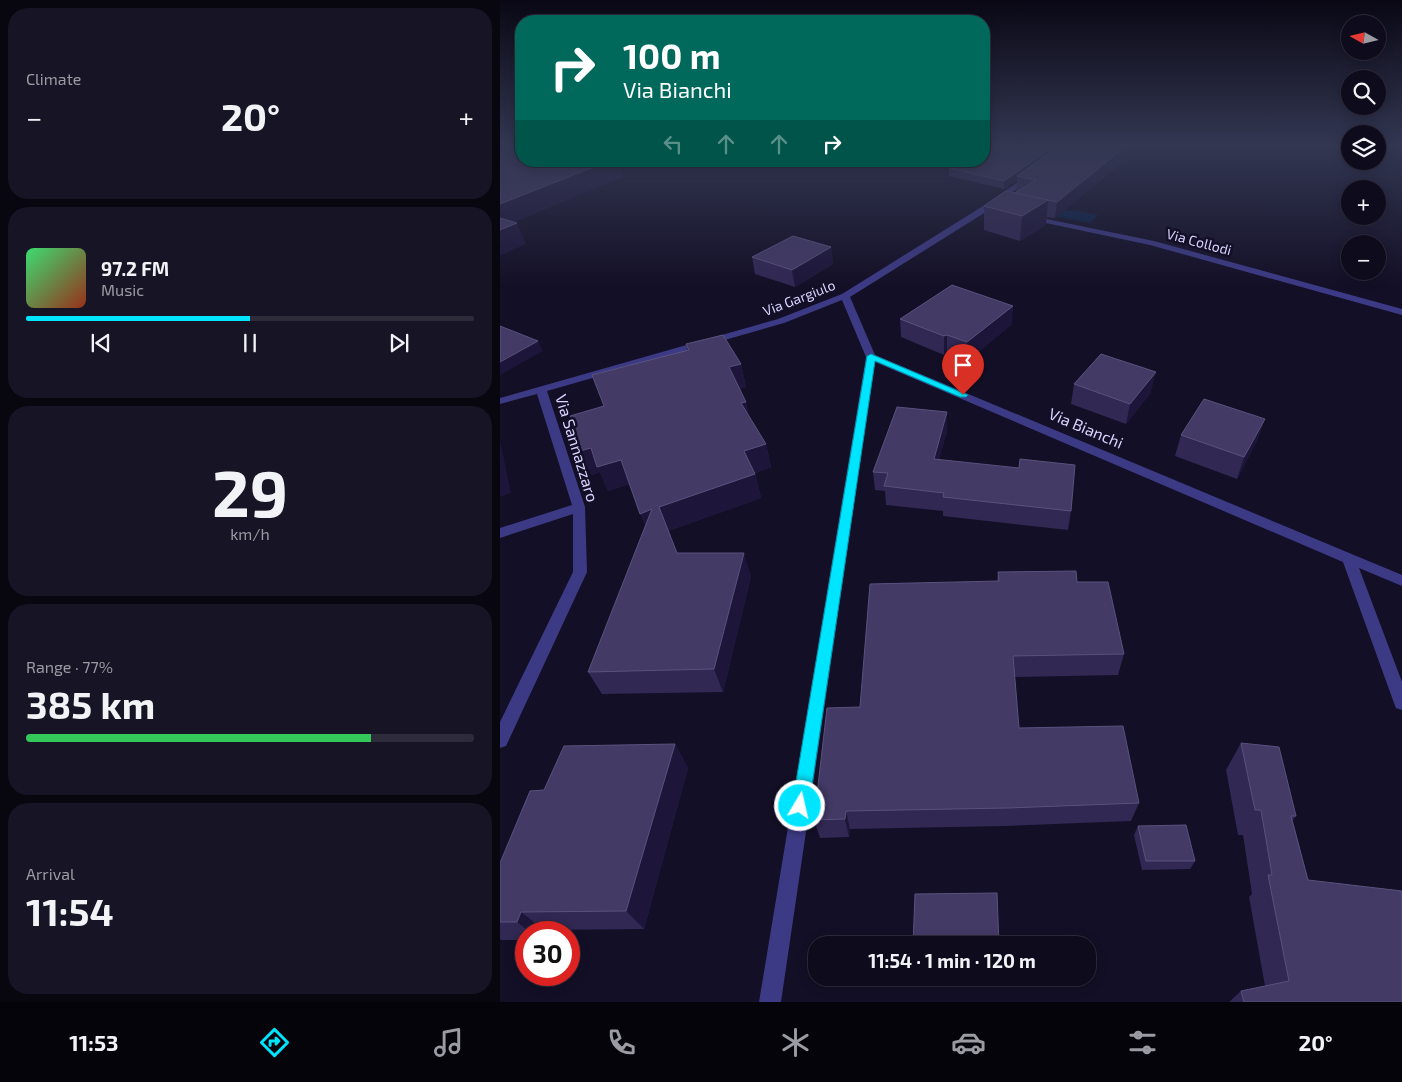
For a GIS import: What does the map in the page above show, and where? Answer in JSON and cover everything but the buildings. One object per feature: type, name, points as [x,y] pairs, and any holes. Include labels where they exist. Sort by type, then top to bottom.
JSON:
[{"type":"street","name":"Via Gargiulo","points":[[500,401],[781,321],[845,296],[1009,192]]},
{"type":"street","points":[[986,208],[996,210]]},
{"type":"street","name":"Via Collodi","points":[[1025,216],[1152,243],[1402,312]]},
{"type":"street","points":[[770,1002],[871,356],[845,296]]},
{"type":"street","name":"Via Bianchi","points":[[871,356],[1402,581]]},
{"type":"street","name":"Via Sannazzaro","points":[[500,740],[580,572],[579,506],[541,390]]},
{"type":"street","points":[[500,533],[579,506]]},
{"type":"street","points":[[1348,558],[1402,703]]},
{"type":"water","points":[[1074,210],[1098,215],[1090,223],[1037,213]]},
{"type":"route","points":[[800,806],[871,356],[963,395]]}]
